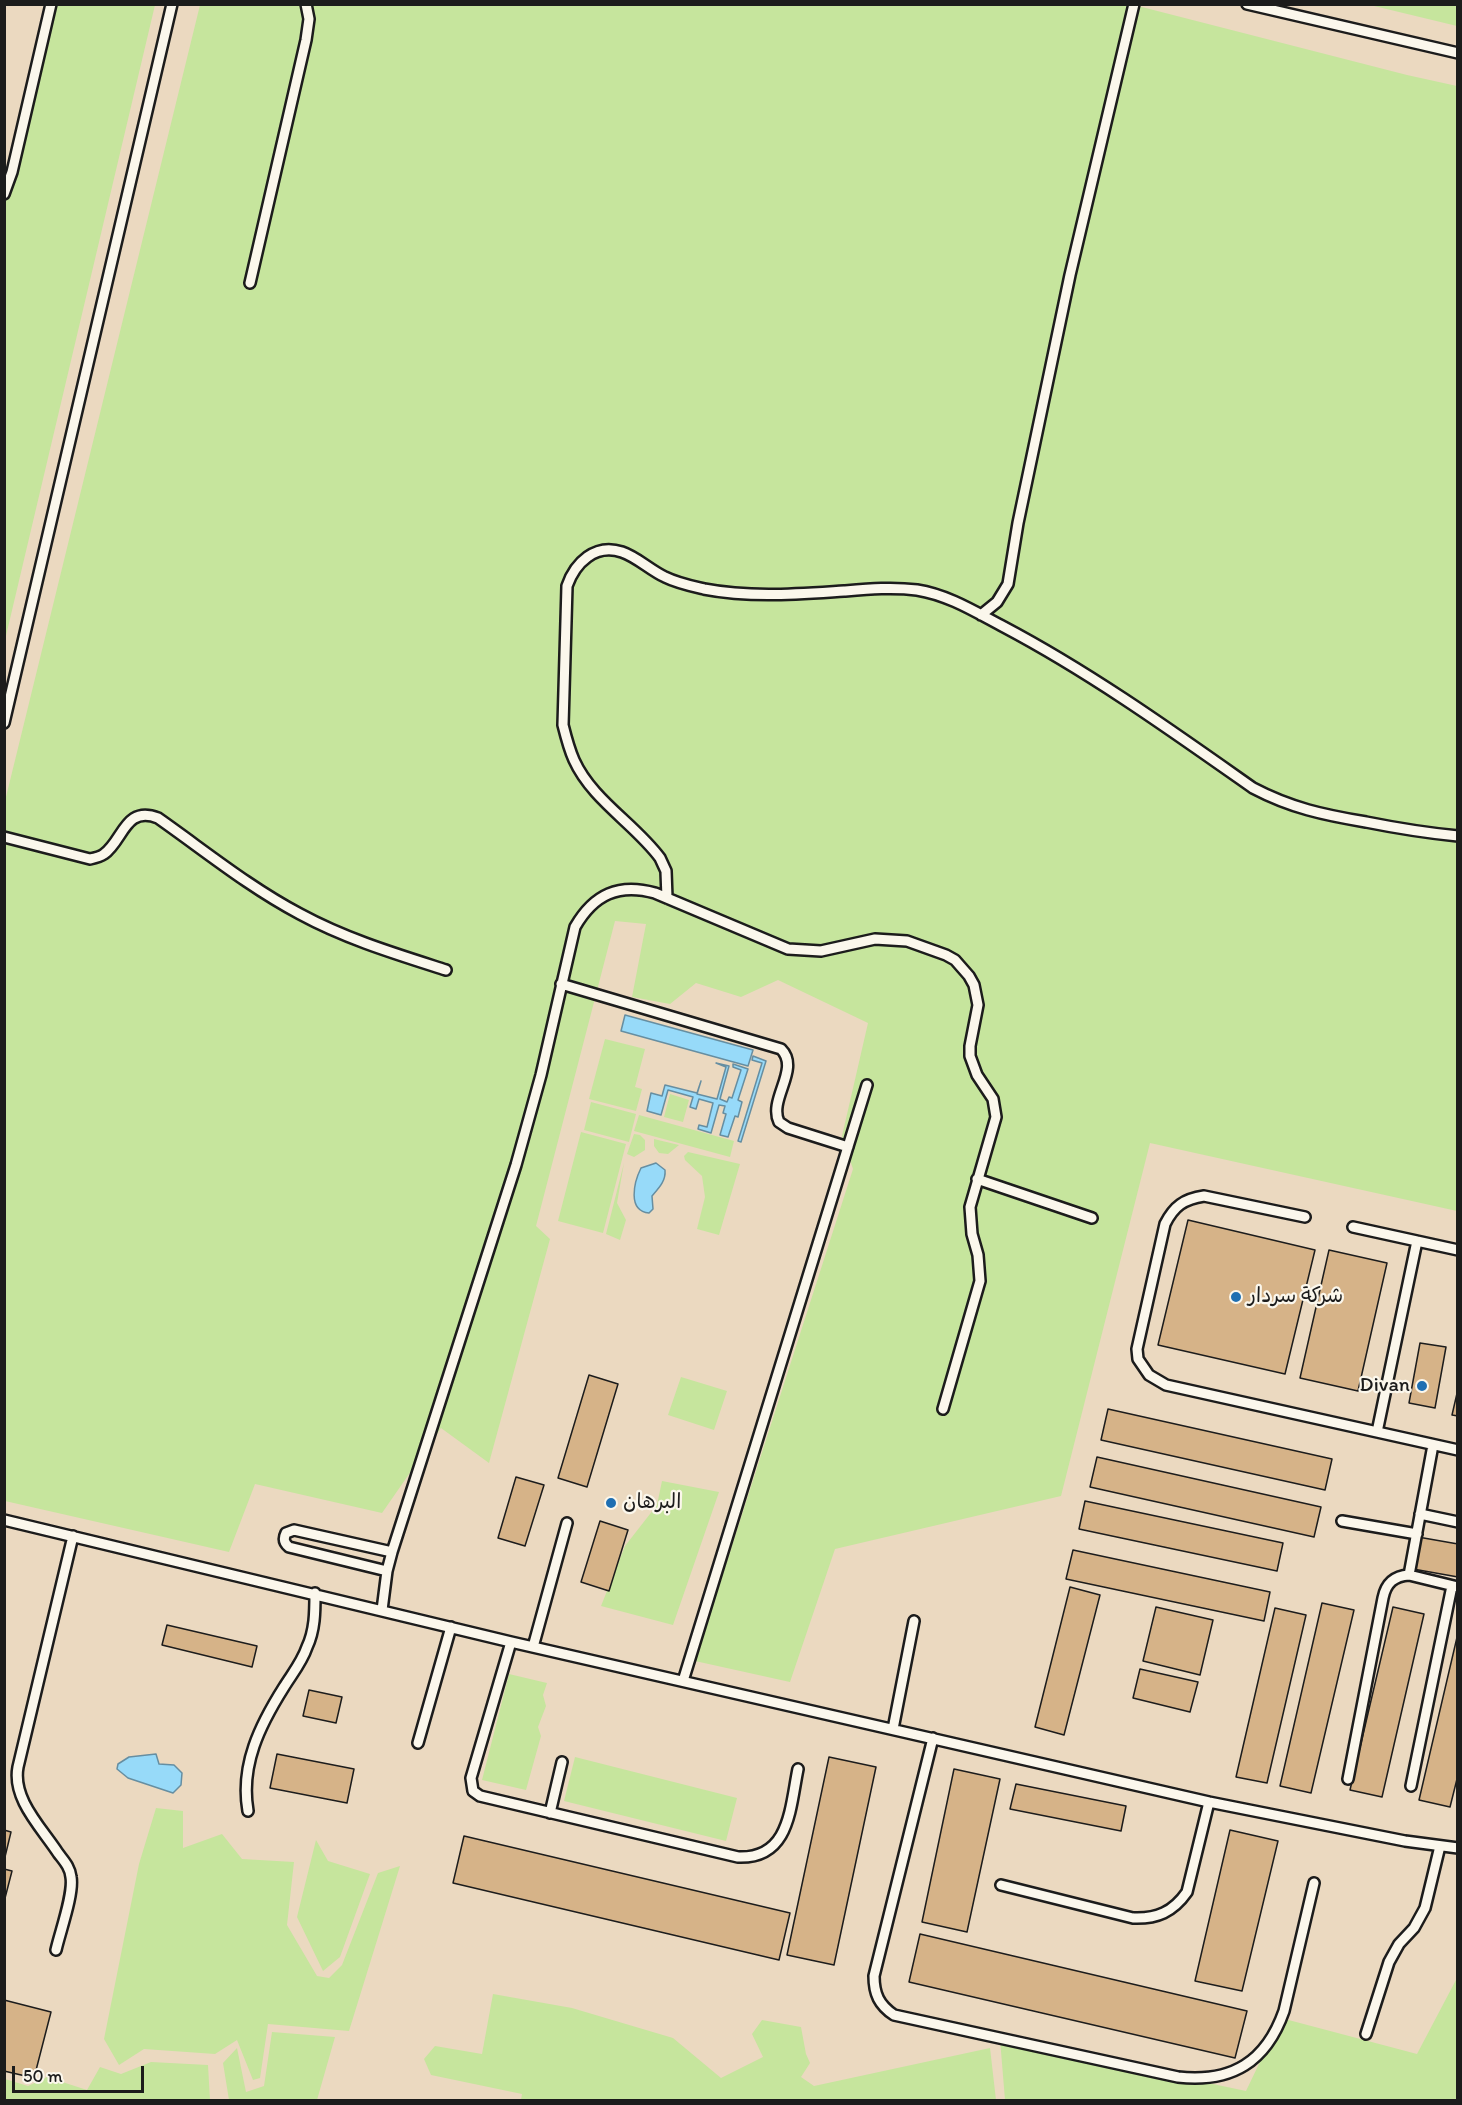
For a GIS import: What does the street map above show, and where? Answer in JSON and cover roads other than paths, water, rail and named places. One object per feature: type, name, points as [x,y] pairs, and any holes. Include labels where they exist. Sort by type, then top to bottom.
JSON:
[{"type":"lane","points":[[4,194],[12,172],[51,4]]},
{"type":"lane","points":[[4,723],[172,4]]},
{"type":"lane","points":[[250,283],[306,40],[309,19],[306,4]]},
{"type":"lane","points":[[981,615],[997,602],[1008,584],[1018,523],[1070,275],[1134,4]]},
{"type":"lane","points":[[1247,4],[1458,53]]},
{"type":"lane","points":[[667,898],[666,871],[660,858],[585,778],[574,762],[563,724],[567,586],[572,572],[580,561],[592,553],[606,550],[620,551],[667,578],[692,586],[744,595],[770,596],[891,588],[921,591],[950,599],[1082,671],[1252,788],[1272,798],[1312,812],[1391,827],[1458,836]]},
{"type":"lane","points":[[4,837],[90,859],[104,854],[118,835],[138,816],[152,816],[268,896],[300,914],[368,944],[446,970]]},
{"type":"lane","points":[[382,1610],[392,1552],[516,1165],[541,1075],[575,927],[591,905],[602,897],[628,889],[642,889],[788,949],[821,951],[858,941],[891,939],[922,946],[956,960],[969,976],[977,995],[977,1015],[970,1056],[977,1075],[993,1099],[994,1125],[970,1207],[980,1281],[943,1409]]},
{"type":"lane","points":[[561,984],[777,1046],[785,1053],[788,1062],[776,1111],[779,1122],[788,1128],[848,1147]]},
{"type":"lane","points":[[683,1681],[867,1085]]},
{"type":"lane","points":[[977,1179],[1092,1218]]},
{"type":"lane","points":[[1305,1217],[1204,1196],[1180,1203],[1171,1212],[1165,1224],[1138,1339],[1138,1359],[1149,1376],[1166,1385],[1458,1450]]},
{"type":"lane","points":[[1353,1227],[1458,1250]]},
{"type":"lane","points":[[1377,1432],[1417,1241]]},
{"type":"lane","points":[[1409,1575],[1433,1444]]},
{"type":"lane","points":[[1420,1514],[1458,1522]]},
{"type":"lane","points":[[4,1520],[511,1642],[1209,1802],[1405,1841],[1458,1848]]},
{"type":"lane","points":[[1342,1521],[1417,1534]]},
{"type":"lane","points":[[533,1647],[567,1523]]},
{"type":"lane","points":[[387,1571],[289,1547],[286,1544],[286,1533],[294,1530],[392,1552]]},
{"type":"lane","points":[[56,1950],[70,1893],[71,1877],[66,1862],[20,1796],[16,1774],[73,1536]]},
{"type":"lane","points":[[1348,1779],[1384,1590],[1394,1579],[1409,1575],[1455,1587],[1411,1786]]},
{"type":"lane","points":[[248,1811],[245,1783],[250,1756],[273,1704],[302,1660],[308,1646],[315,1615],[315,1593]]},
{"type":"lane","points":[[893,1729],[914,1621]]},
{"type":"lane","points":[[418,1743],[451,1627]]},
{"type":"lane","points":[[511,1642],[471,1778],[471,1787],[480,1796],[738,1857],[750,1857],[762,1854],[780,1839],[785,1828],[798,1769]]},
{"type":"lane","points":[[933,1738],[874,1976],[877,1999],[894,2015],[1178,2077],[1198,2079],[1217,2077],[1236,2071],[1253,2060],[1278,2030],[1314,1883]]},
{"type":"lane","points":[[550,1813],[562,1762]]},
{"type":"lane","points":[[1001,1885],[1133,1918],[1158,1916],[1170,1911],[1187,1892],[1209,1802]]},
{"type":"lane","points":[[1366,2034],[1389,1962],[1399,1944],[1414,1928],[1425,1908],[1440,1846]]},
{"type":"water","points":[[625,1015],[753,1050],[748,1066],[621,1031]]},
{"type":"water","points":[[753,1056],[766,1061],[741,1142],[738,1141],[762,1063],[752,1060]]},
{"type":"water","points":[[716,1063],[729,1066],[720,1099],[727,1102],[729,1097],[732,1098],[741,1070],[733,1067],[733,1064],[748,1069],[738,1100],[742,1102],[738,1117],[735,1116],[728,1137],[720,1135],[726,1114],[723,1113],[725,1106],[719,1105],[711,1133],[698,1129],[699,1125],[707,1127],[713,1103],[699,1099],[696,1109],[690,1107],[693,1097],[668,1090],[661,1115],[647,1111],[651,1093],[662,1096],[665,1085],[697,1093],[701,1081],[697,1094],[717,1099],[726,1067]]},
{"type":"water","points":[[656,1163],[665,1170],[665,1174],[652,1196],[653,1209],[649,1213],[637,1207],[634,1195],[641,1168]]},
{"type":"water","points":[[156,1754],[159,1764],[174,1765],[182,1773],[181,1785],[173,1793],[128,1778],[117,1769],[118,1764],[129,1757]]},
{"type":"place","name":"شركة سردار","points":[[1236,1297]]},
{"type":"place","name":"Divan","points":[[1422,1386]]},
{"type":"place","name":"البرهان","points":[[611,1503]]}]
